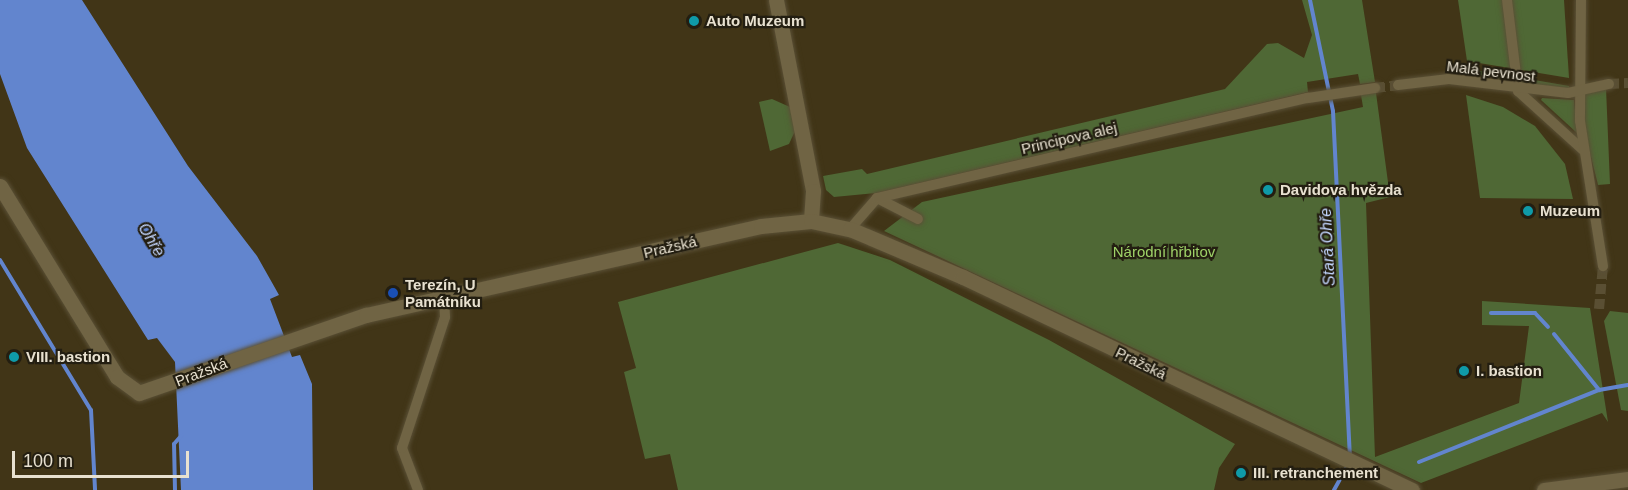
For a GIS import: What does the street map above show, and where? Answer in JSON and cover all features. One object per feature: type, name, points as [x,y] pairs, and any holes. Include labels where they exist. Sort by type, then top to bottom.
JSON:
[{"type":"main road","points":[[776,0],[813,191],[811,221]]},
{"type":"main road","name":"Pražská","points":[[0,186],[117,377],[130,390],[154,390],[299,335],[444,297],[761,226],[811,221],[850,229],[963,277],[1367,471],[1412,490]]},
{"type":"main road","points":[[1544,490],[1628,479]]},
{"type":"street","points":[[1508,0],[1518,91],[1583,150]]},
{"type":"street","points":[[1581,0],[1580,93],[1583,150],[1603,266]]},
{"type":"street","name":"Malá pevnost","points":[[1398,85],[1449,79],[1518,91],[1580,93],[1609,84]]},
{"type":"street","name":"Principova alej","points":[[877,198],[1308,98],[1375,88]]},
{"type":"street","points":[[850,229],[877,198],[918,219]]},
{"type":"street","points":[[418,490],[402,448],[445,317],[444,297]]},
{"type":"green space","points":[[1302,0],[1362,0],[1375,82],[1360,84],[1358,74],[1307,82],[1308,92],[876,193],[834,197],[826,190],[823,176],[862,169],[867,174],[1225,89],[1267,44],[1278,43],[1304,58],[1312,35]]},
{"type":"green space","points":[[1458,0],[1564,0],[1569,78],[1467,61]]},
{"type":"green space","points":[[1457,67],[1569,86],[1569,90],[1455,71]]},
{"type":"green space","points":[[1606,88],[1610,184],[1598,185],[1584,129],[1585,94]]},
{"type":"green space","name":"Národní hřbitov","points":[[1376,93],[1390,197],[1366,203],[1375,457],[1519,403],[1529,326],[1482,325],[1482,301],[1590,308],[1608,422],[1602,413],[1421,483],[884,231],[922,202],[1363,107],[1361,95]]},
{"type":"green space","points":[[1466,95],[1503,107],[1535,126],[1565,164],[1573,199],[1480,198]]},
{"type":"green space","points":[[1542,98],[1574,100],[1577,133],[1541,100]]},
{"type":"green space","points":[[772,99],[790,107],[795,131],[789,144],[770,151],[759,102]]},
{"type":"green space","points":[[838,243],[890,260],[1049,340],[1235,444],[1219,468],[1214,490],[678,490],[670,454],[645,459],[624,372],[636,368],[618,302]]},
{"type":"green space","points":[[1610,311],[1628,313],[1628,411],[1621,410],[1604,321]]},
{"type":"water","name":"Ohře","points":[[0,0],[82,0],[188,166],[257,256],[279,295],[270,299],[292,357],[300,355],[312,384],[313,490],[181,490],[175,362],[157,338],[148,340],[27,148],[0,74]]},
{"type":"waterway","name":"Stará Ohře","points":[[1310,0],[1333,111],[1350,456]]},
{"type":"waterway","points":[[0,260],[91,410],[95,490]]},
{"type":"waterway","points":[[1491,313],[1535,313],[1548,327]]},
{"type":"waterway","points":[[1554,334],[1599,390]]},
{"type":"waterway","points":[[1419,462],[1599,390],[1628,385]]},
{"type":"waterway","points":[[175,490],[174,444],[181,436]]},
{"type":"waterway","name":"Stará Ohře","points":[[1334,490],[1349,463]]},
{"type":"tunnel","points":[[1609,84],[1628,83]]},
{"type":"tunnel","points":[[1375,88],[1398,85]]},
{"type":"tunnel","points":[[1599,309],[1603,266]]},
{"type":"place","name":"Auto Muzeum","points":[[694,21]]},
{"type":"place","name":"Davidova hvězda","points":[[1268,190]]},
{"type":"place","name":"Muzeum","points":[[1528,211]]},
{"type":"place","name":"Terezín, U Památníku","points":[[393,293]]},
{"type":"place","name":"VIII. bastion","points":[[14,357]]},
{"type":"place","name":"I. bastion","points":[[1464,371]]},
{"type":"place","name":"III. retranchement","points":[[1241,473]]}]
